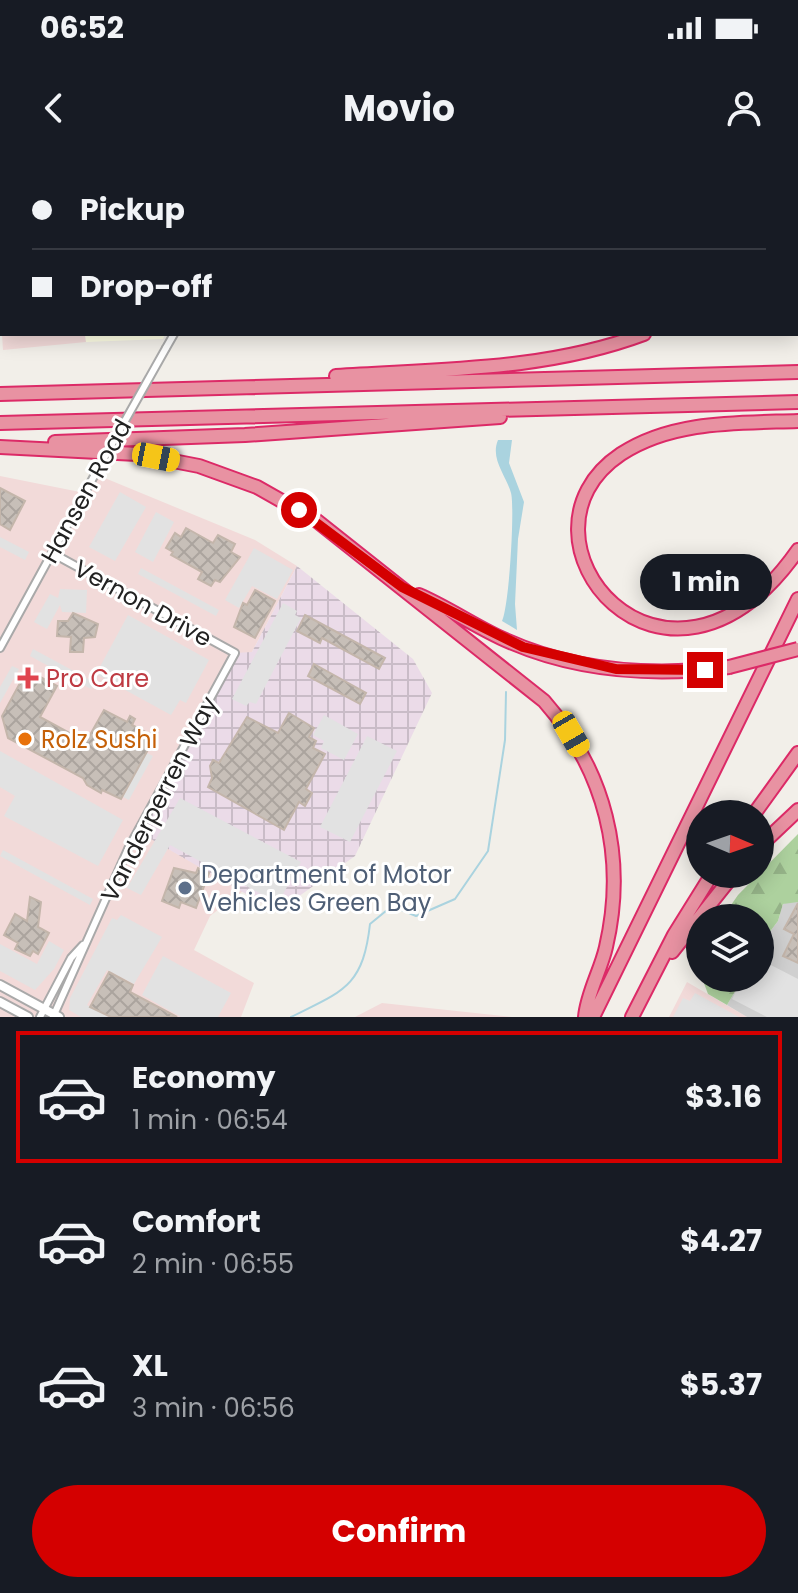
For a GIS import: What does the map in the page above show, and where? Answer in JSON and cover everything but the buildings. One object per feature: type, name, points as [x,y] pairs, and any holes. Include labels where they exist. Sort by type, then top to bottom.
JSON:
[{"type":"highway","points":[[195,386],[530,363],[595,351],[638,336]]},
{"type":"highway","points":[[0,394],[195,386],[618,379],[798,372]]},
{"type":"highway","points":[[0,423],[798,402]]},
{"type":"highway","points":[[0,447],[245,435],[585,410]]},
{"type":"highway","points":[[798,421],[697,427],[647,441],[628,450],[610,464],[590,489],[580,529],[583,558],[598,591],[627,617],[665,629],[702,627],[735,611],[767,588],[798,550]]},
{"type":"highway","points":[[0,447],[137,454],[229,476],[281,499],[317,521],[544,701],[571,734],[590,768],[611,833],[614,885],[606,945],[585,1017]]},
{"type":"highway","points":[[402,587],[504,639],[555,657],[637,671],[729,667],[798,649]]},
{"type":"highway","points":[[593,1017],[798,599]]},
{"type":"highway","points":[[764,800],[798,753]]},
{"type":"highway","points":[[774,833],[798,810]]},
{"type":"highway","points":[[632,1017],[674,935],[703,888]]},
{"type":"highway","points":[[659,967],[723,888]]},
{"type":"street","name":"Hansen Road","points":[[0,648],[173,336]]},
{"type":"street","name":"Vernon Drive","points":[[52,553],[235,653]]},
{"type":"street","name":"Vanderperren Way","points":[[55,1016],[128,849],[235,653]]},
{"type":"street","name":"Vanderperren Way","points":[[42,1013],[71,958],[84,945]]},
{"type":"street","points":[[0,985],[42,1013],[55,1016]]},
{"type":"street","points":[[0,1002],[28,1017]]},
{"type":"shaded area","points":[[2,336],[85,336],[86,342],[3,350]]},
{"type":"shaded area","points":[[85,336],[164,336],[163,339],[86,342]]},
{"type":"shaded area","points":[[95,474],[255,540],[297,566],[252,652],[137,831],[243,891],[210,916],[194,950],[254,983],[241,1017],[0,1017],[0,476],[85,493]]},
{"type":"shaded area","points":[[120,492],[146,507],[115,561],[89,547]]},
{"type":"shaded area","points":[[156,512],[174,522],[153,562],[135,552]]},
{"type":"shaded area","points":[[0,537],[29,552],[25,560],[0,547]]},
{"type":"shaded area","points":[[254,548],[293,570],[277,599],[252,586],[239,608],[225,600]]},
{"type":"shaded area","points":[[297,566],[413,659],[432,693],[355,856],[277,912],[137,831],[235,653],[252,652]]},
{"type":"shaded area","points":[[141,568],[219,610],[216,616],[138,574]]},
{"type":"shaded area","points":[[60,589],[87,590],[86,613],[62,612],[60,605],[47,629],[34,622],[50,594],[58,598]]},
{"type":"shaded area","points":[[283,603],[297,611],[295,615],[301,618],[256,704],[250,702],[246,706],[232,699]]},
{"type":"shaded area","points":[[128,615],[209,660],[186,703],[180,700],[171,715],[96,674]]},
{"type":"shaded area","points":[[33,649],[94,682],[91,689],[30,656]]},
{"type":"shaded area","points":[[12,666],[19,669],[0,703],[0,687]]},
{"type":"shaded area","points":[[324,715],[358,734],[344,760],[321,748],[324,741],[313,735]]},
{"type":"shaded area","points":[[367,736],[397,751],[350,842],[320,827]]},
{"type":"shaded area","points":[[0,751],[123,820],[98,866],[4,816],[15,796],[0,787]]},
{"type":"shaded area","points":[[147,753],[153,756],[129,800],[123,797]]},
{"type":"shaded area","points":[[180,798],[301,862],[278,903],[170,845],[141,895],[127,888]]},
{"type":"shaded area","points":[[3,850],[93,899],[90,905],[0,856]]},
{"type":"shaded area","points":[[798,902],[798,1017],[747,1017],[727,1005],[735,992],[774,992],[774,926],[783,904]]},
{"type":"shaded area","points":[[121,915],[162,937],[134,984],[107,970],[87,1005],[108,1017],[81,1017],[69,1010],[70,998],[112,918],[117,920]]},
{"type":"shaded area","points":[[49,941],[64,950],[54,969],[35,990],[0,971],[0,944],[37,964]]},
{"type":"shaded area","points":[[163,956],[231,993],[218,1017],[181,1017],[142,995]]},
{"type":"shaded area","points":[[774,967],[798,979],[798,1017],[767,1017],[732,999],[736,992],[774,992]]},
{"type":"shaded area","points":[[686,984],[686,992],[704,992],[747,1017],[669,1017]]},
{"type":"shaded area","points":[[695,993],[739,1017],[673,1017],[683,998],[690,1001]]},
{"type":"shaded area","points":[[382,1003],[512,1017],[355,1017]]},
{"type":"green space","points":[[798,834],[798,902],[783,904],[774,926],[774,904],[732,904],[745,888],[774,888],[774,858]]},
{"type":"green space","points":[[707,992],[735,992],[727,1005]]},
{"type":"water","points":[[498,440],[512,440],[509,463],[524,502],[518,539],[517,630],[502,621],[509,579],[512,502],[509,486],[497,460]]},
{"type":"waterway","points":[[291,1017],[337,993],[356,974],[367,945],[370,924],[392,906],[416,916],[455,899],[488,851],[505,740],[506,692]]},
{"type":"place","name":"Pro Care","points":[[28,678]]},
{"type":"place","name":"Rolz Sushi","points":[[25,739]]},
{"type":"place","name":"Department of Motor Vehicles Green Bay","points":[[185,888]]},
{"type":"route","points":[[299,510],[402,587],[436,602],[469,623],[523,647],[542,654],[616,669],[705,670]]}]
